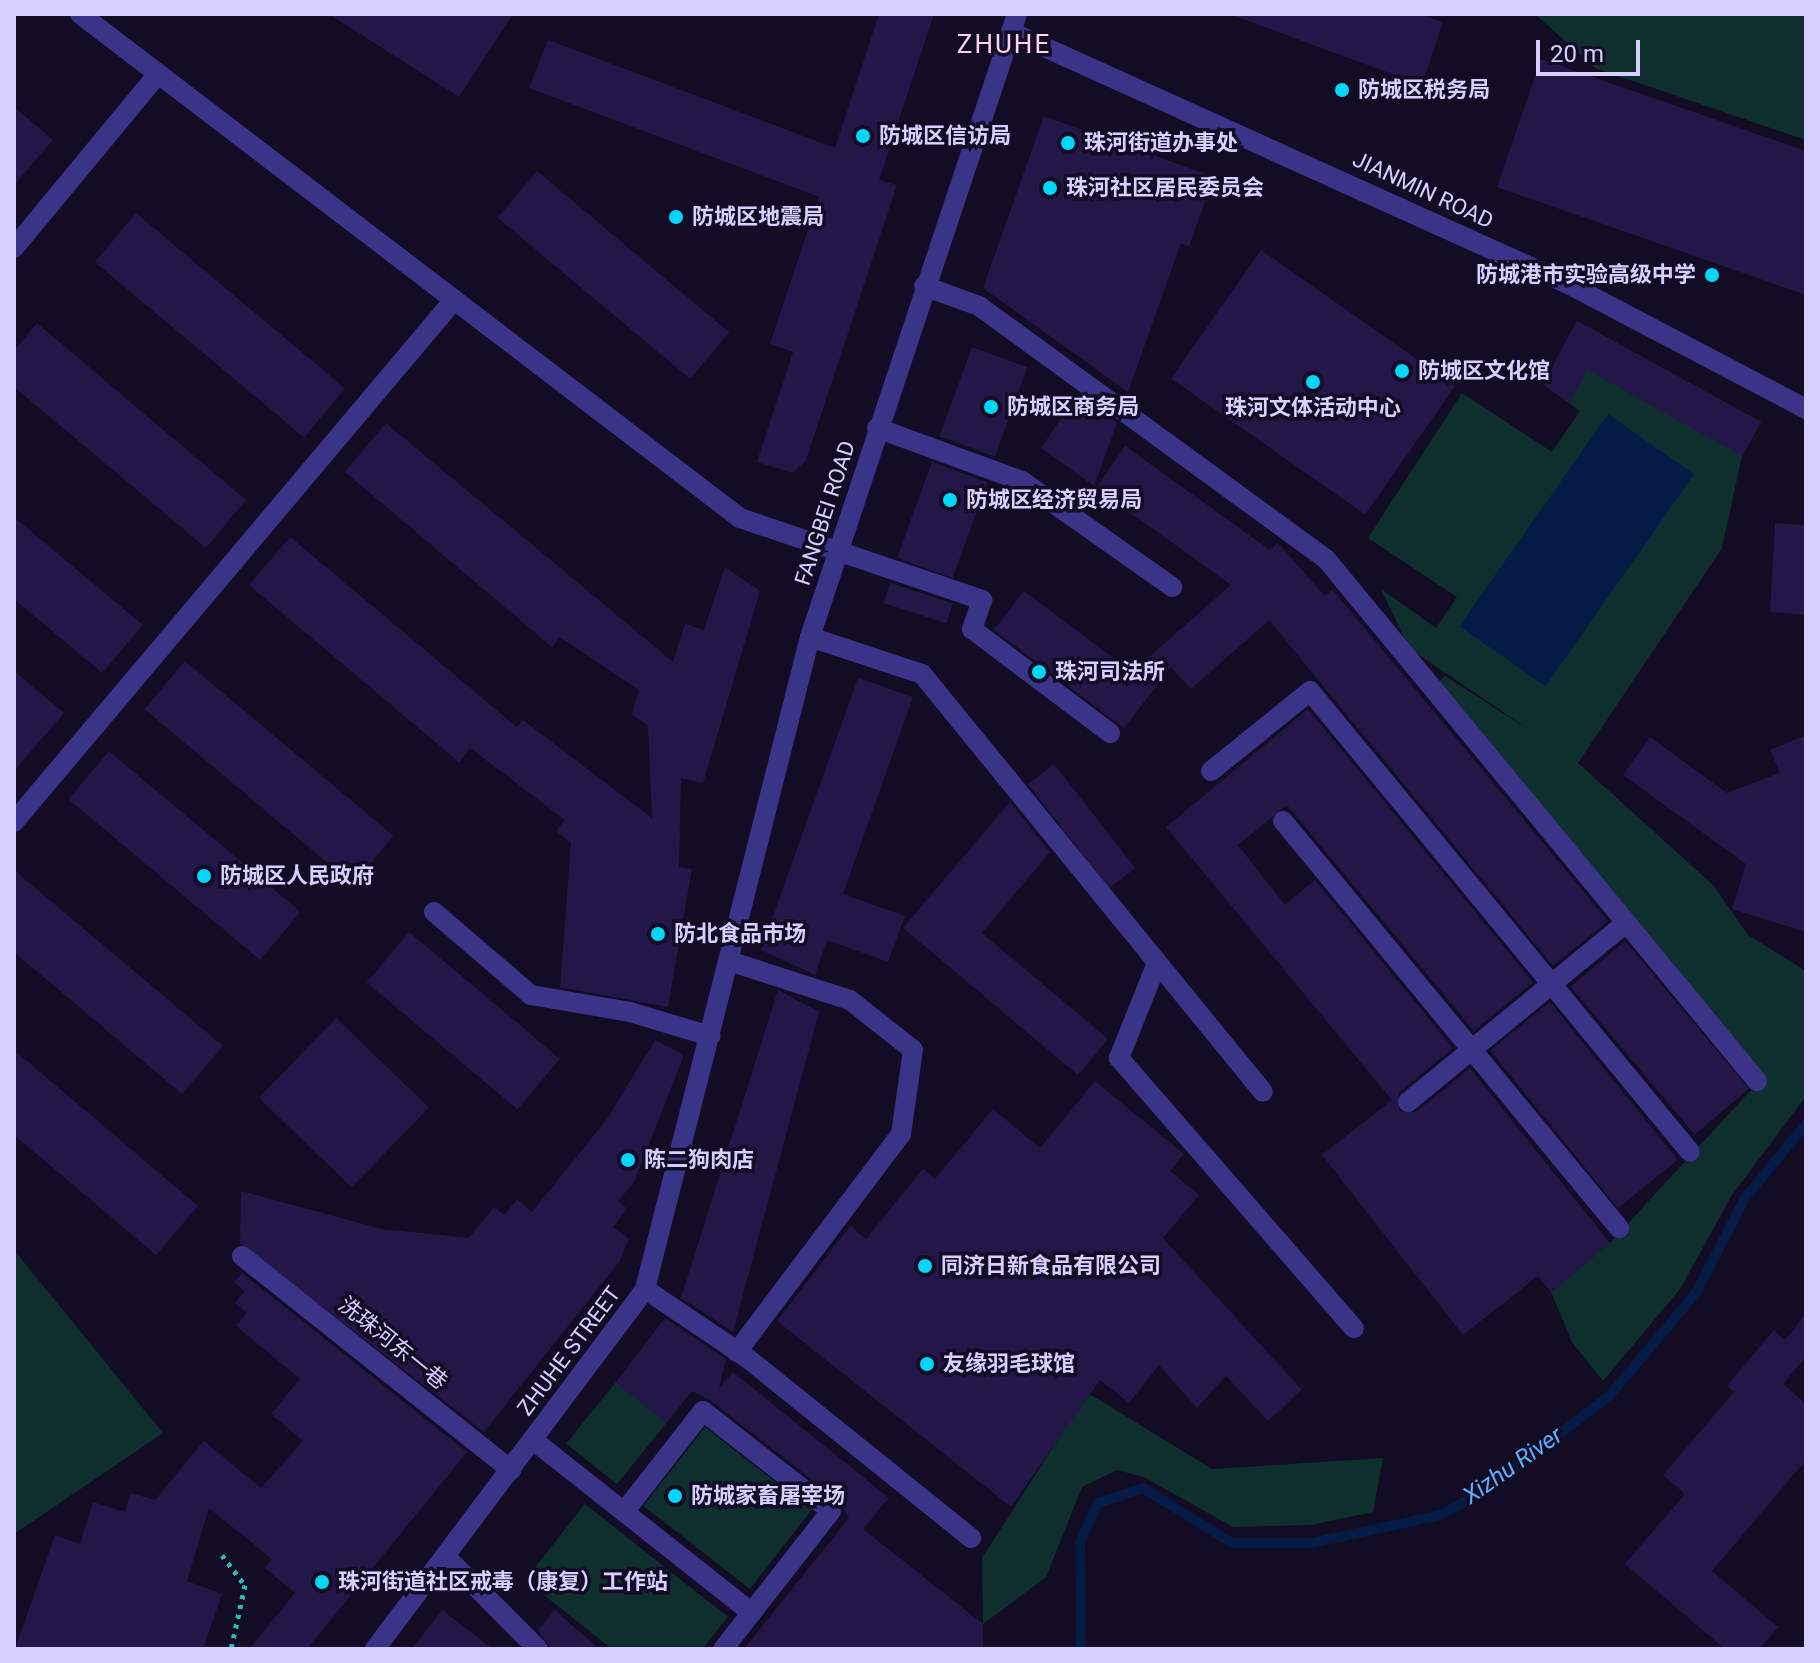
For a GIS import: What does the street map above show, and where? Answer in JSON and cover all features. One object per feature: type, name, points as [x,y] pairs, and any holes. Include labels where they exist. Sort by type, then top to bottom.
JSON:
[{"type":"street","points":[[80,14],[740,518],[838,548],[982,600],[972,629],[1110,733]]},
{"type":"street","name":"FANGBEI ROAD","points":[[710,1036],[810,637],[924,286],[1014,23]]},
{"type":"street","name":"JIANMIN ROAD","points":[[1014,23],[1568,284],[1806,409]]},
{"type":"street","points":[[14,248],[158,74]]},
{"type":"street","points":[[924,286],[979,306],[1326,559],[1757,1081]]},
{"type":"street","points":[[14,822],[454,300]]},
{"type":"street","points":[[877,428],[1022,481],[1172,587]]},
{"type":"street","points":[[810,637],[922,674],[1155,968],[1263,1092]]},
{"type":"street","points":[[1211,771],[1310,691],[1690,1152]]},
{"type":"street","points":[[1283,821],[1619,1228]]},
{"type":"street","points":[[434,912],[531,995],[710,1036]]},
{"type":"street","points":[[1408,1102],[1626,923]]},
{"type":"street","points":[[729,961],[850,1000],[913,1050],[901,1134],[737,1352]]},
{"type":"street","points":[[1155,968],[1119,1058],[1354,1328]]},
{"type":"street","name":"ZHUHE STREET","points":[[375,1649],[645,1289],[710,1036]]},
{"type":"street","name":"洗珠河东一巷","points":[[242,1256],[511,1470]]},
{"type":"street","points":[[645,1289],[737,1352],[971,1538]]},
{"type":"street","points":[[624,1512],[703,1411],[831,1511],[723,1649]]},
{"type":"street","points":[[533,1440],[751,1612]]},
{"type":"street","points":[[445,1556],[538,1649]]},
{"type":"path","points":[[222,1555],[245,1585],[231,1649]]},
{"type":"green space","points":[[1535,14],[1806,14],[1806,140],[1595,68]]},
{"type":"green space","points":[[1577,321],[1761,422],[1742,456],[1722,548],[1578,763],[1713,885],[1748,935],[1806,971],[1806,1096],[1732,1195],[1680,1289],[1603,1381],[1572,1342],[1551,1292],[1610,1243],[1762,1078],[1438,682],[1445,676],[1531,731],[1409,648],[1381,589],[1436,628],[1457,597],[1368,538],[1462,393],[1552,452],[1580,411],[1543,384]]},
{"type":"green space","points":[[14,1250],[163,1433],[14,1534]]},
{"type":"green space","points":[[616,1382],[667,1423],[617,1484],[566,1443]]},
{"type":"green space","points":[[1088,1393],[1212,1469],[1383,1458],[1373,1512],[1311,1525],[1233,1527],[1144,1477],[1117,1470],[1082,1487],[1046,1577],[983,1624],[982,1558]]},
{"type":"green space","points":[[705,1427],[811,1510],[750,1589],[643,1506]]},
{"type":"green space","points":[[585,1504],[728,1617],[702,1649],[612,1649],[525,1580]]},
{"type":"water","points":[[1608,414],[1694,474],[1545,686],[1459,626]]},
{"type":"building","points":[[329,14],[513,14],[459,97]]},
{"type":"building","points":[[879,14],[934,14],[879,180],[897,185],[806,460],[793,473],[757,462],[793,352],[770,344],[819,197],[529,88],[548,40],[835,148]]},
{"type":"building","points":[[1229,14],[1419,14],[1443,22],[1422,85]]},
{"type":"building","points":[[1541,59],[1806,151],[1806,295],[1497,187]]},
{"type":"building","points":[[14,107],[53,140],[14,185]]},
{"type":"building","points":[[1044,116],[1214,177],[1189,246],[1181,243],[1128,392],[983,288]]},
{"type":"building","points":[[537,171],[729,332],[690,379],[498,218]]},
{"type":"building","points":[[136,213],[345,388],[304,438],[95,262]]},
{"type":"building","name":"珠河文体活动中心","points":[[1261,250],[1455,386],[1365,515],[1171,379]]},
{"type":"building","points":[[1577,321],[1761,422],[1742,456],[1587,370],[1569,403],[1543,384]]},
{"type":"building","points":[[37,323],[246,500],[206,548],[14,387],[14,351]]},
{"type":"building","points":[[972,347],[1027,367],[995,456],[940,436]]},
{"type":"building","points":[[1078,394],[1117,423],[1094,486],[1041,448]]},
{"type":"building","points":[[386,423],[673,662],[685,624],[704,630],[725,567],[760,591],[703,783],[681,778],[679,867],[692,869],[668,1007],[560,987],[571,842],[556,831],[565,820],[470,748],[459,762],[249,585],[290,537],[517,727],[523,720],[652,818],[648,726],[632,714],[639,690],[560,637],[552,647],[345,472]]},
{"type":"building","points":[[1125,446],[1270,550],[1278,543],[1325,596],[1332,589],[1608,921],[1553,966],[1269,620],[1191,689],[1171,667],[1124,728],[994,630],[1024,591],[1132,672],[1231,585],[1096,488]]},
{"type":"building","points":[[932,462],[987,482],[953,578],[897,558]]},
{"type":"building","points":[[14,517],[143,625],[102,673],[14,599]]},
{"type":"building","points":[[1775,523],[1806,525],[1806,615],[1770,612]]},
{"type":"building","points":[[890,583],[953,603],[946,623],[884,603]]},
{"type":"building","points":[[185,661],[393,836],[353,884],[145,709]]},
{"type":"building","points":[[14,671],[64,713],[14,771]]},
{"type":"building","points":[[858,678],[913,697],[843,894],[905,916],[888,962],[827,940],[815,975],[761,950]]},
{"type":"building","points":[[1308,709],[1533,982],[1474,1031],[1287,805],[1238,845],[1285,905],[1315,880],[1453,1048],[1399,1093],[1399,1111],[1416,1112],[1470,1068],[1610,1243],[1551,1292],[1538,1276],[1463,1335],[1322,1155],[1392,1100],[1166,827]]},
{"type":"building","points":[[1806,735],[1806,932],[1732,909],[1746,864],[1623,775],[1650,737],[1727,793],[1780,773],[1770,750]]},
{"type":"building","points":[[109,751],[301,912],[260,960],[69,799]]},
{"type":"building","points":[[1054,764],[1135,868],[1109,888],[1028,784]]},
{"type":"building","points":[[1010,802],[1050,852],[982,933],[1108,1039],[1078,1075],[903,928]]},
{"type":"building","points":[[14,870],[223,1046],[182,1094],[14,952]]},
{"type":"building","points":[[409,932],[560,1059],[517,1109],[367,983]]},
{"type":"building","points":[[1625,941],[1749,1089],[1695,1134],[1571,987]]},
{"type":"building","points":[[778,990],[819,1012],[733,1332],[681,1298]]},
{"type":"building","points":[[1550,1002],[1678,1160],[1618,1208],[1490,1050]]},
{"type":"building","points":[[336,1018],[429,1108],[352,1187],[259,1098]]},
{"type":"building","points":[[655,1040],[684,1055],[634,1182],[618,1201],[627,1209],[613,1227],[629,1239],[619,1262],[484,1432],[240,1243],[241,1191],[382,1229],[469,1238],[494,1207],[505,1215],[517,1199],[532,1212],[607,1119]]},
{"type":"building","points":[[14,1050],[198,1206],[156,1255],[14,1135]]},
{"type":"building","points":[[1095,1081],[1184,1154],[1170,1171],[1199,1195],[1163,1238],[1302,1390],[1268,1421],[1226,1376],[1197,1408],[1159,1365],[1129,1403],[1100,1380],[1011,1507],[777,1321],[850,1226],[866,1239],[923,1169],[935,1179],[993,1109],[1040,1148]]},
{"type":"building","points":[[242,1273],[467,1452],[307,1649],[249,1649],[295,1593],[265,1568],[272,1559],[209,1508],[187,1581],[222,1594],[203,1649],[15,1649],[55,1535],[80,1544],[93,1502],[125,1512],[130,1493],[155,1500],[204,1441],[261,1488],[303,1441],[271,1414],[300,1379],[236,1326],[247,1313],[235,1303],[245,1291],[234,1282]]},
{"type":"building","points":[[1806,1314],[1806,1356],[1783,1384],[1806,1404],[1806,1460],[1712,1571],[1778,1627],[1759,1649],[1725,1649],[1625,1564],[1685,1494],[1663,1475],[1734,1392],[1727,1386],[1774,1330],[1785,1340]]},
{"type":"building","points":[[665,1318],[726,1359],[719,1389],[733,1372],[889,1498],[863,1529],[983,1624],[983,1649],[744,1649],[849,1518],[839,1501],[710,1400],[692,1391],[666,1423],[616,1382]]},
{"type":"building","points":[[442,1610],[493,1649],[412,1649]]},
{"type":"building","points":[[555,1610],[599,1649],[551,1649],[538,1630]]},
{"type":"waterway","name":"Xizhu River","points":[[1081,1649],[1080,1542],[1098,1503],[1143,1488],[1232,1543],[1312,1543],[1440,1515],[1490,1488],[1610,1395],[1696,1293],[1745,1198],[1806,1124]]},
{"type":"place","name":"防城区税务局","points":[[1342,90]]},
{"type":"place","name":"防城区信访局","points":[[863,136]]},
{"type":"place","name":"珠河街道办事处","points":[[1068,143]]},
{"type":"place","name":"珠河社区居民委员会","points":[[1050,188]]},
{"type":"place","name":"防城区地震局","points":[[676,217]]},
{"type":"place","name":"防城港市实验高级中学","points":[[1712,275]]},
{"type":"place","name":"防城区文化馆","points":[[1402,371]]},
{"type":"place","name":"珠河文体活动中心","points":[[1313,382]]},
{"type":"place","name":"防城区商务局","points":[[991,407]]},
{"type":"place","name":"防城区经济贸易局","points":[[950,500]]},
{"type":"place","name":"珠河司法所","points":[[1039,672]]},
{"type":"place","name":"防城区人民政府","points":[[204,876]]},
{"type":"place","name":"防北食品市场","points":[[658,934]]},
{"type":"place","name":"陈二狗肉店","points":[[628,1160]]},
{"type":"place","name":"同济日新食品有限公司","points":[[925,1266]]},
{"type":"place","name":"友缘羽毛球馆","points":[[927,1364]]},
{"type":"place","name":"防城家畜屠宰场","points":[[675,1496]]},
{"type":"place","name":"珠河街道社区戒毒（康复）工作站","points":[[322,1582]]},
{"type":"district","name":"ZHUHE","points":[[1004,45]]}]
